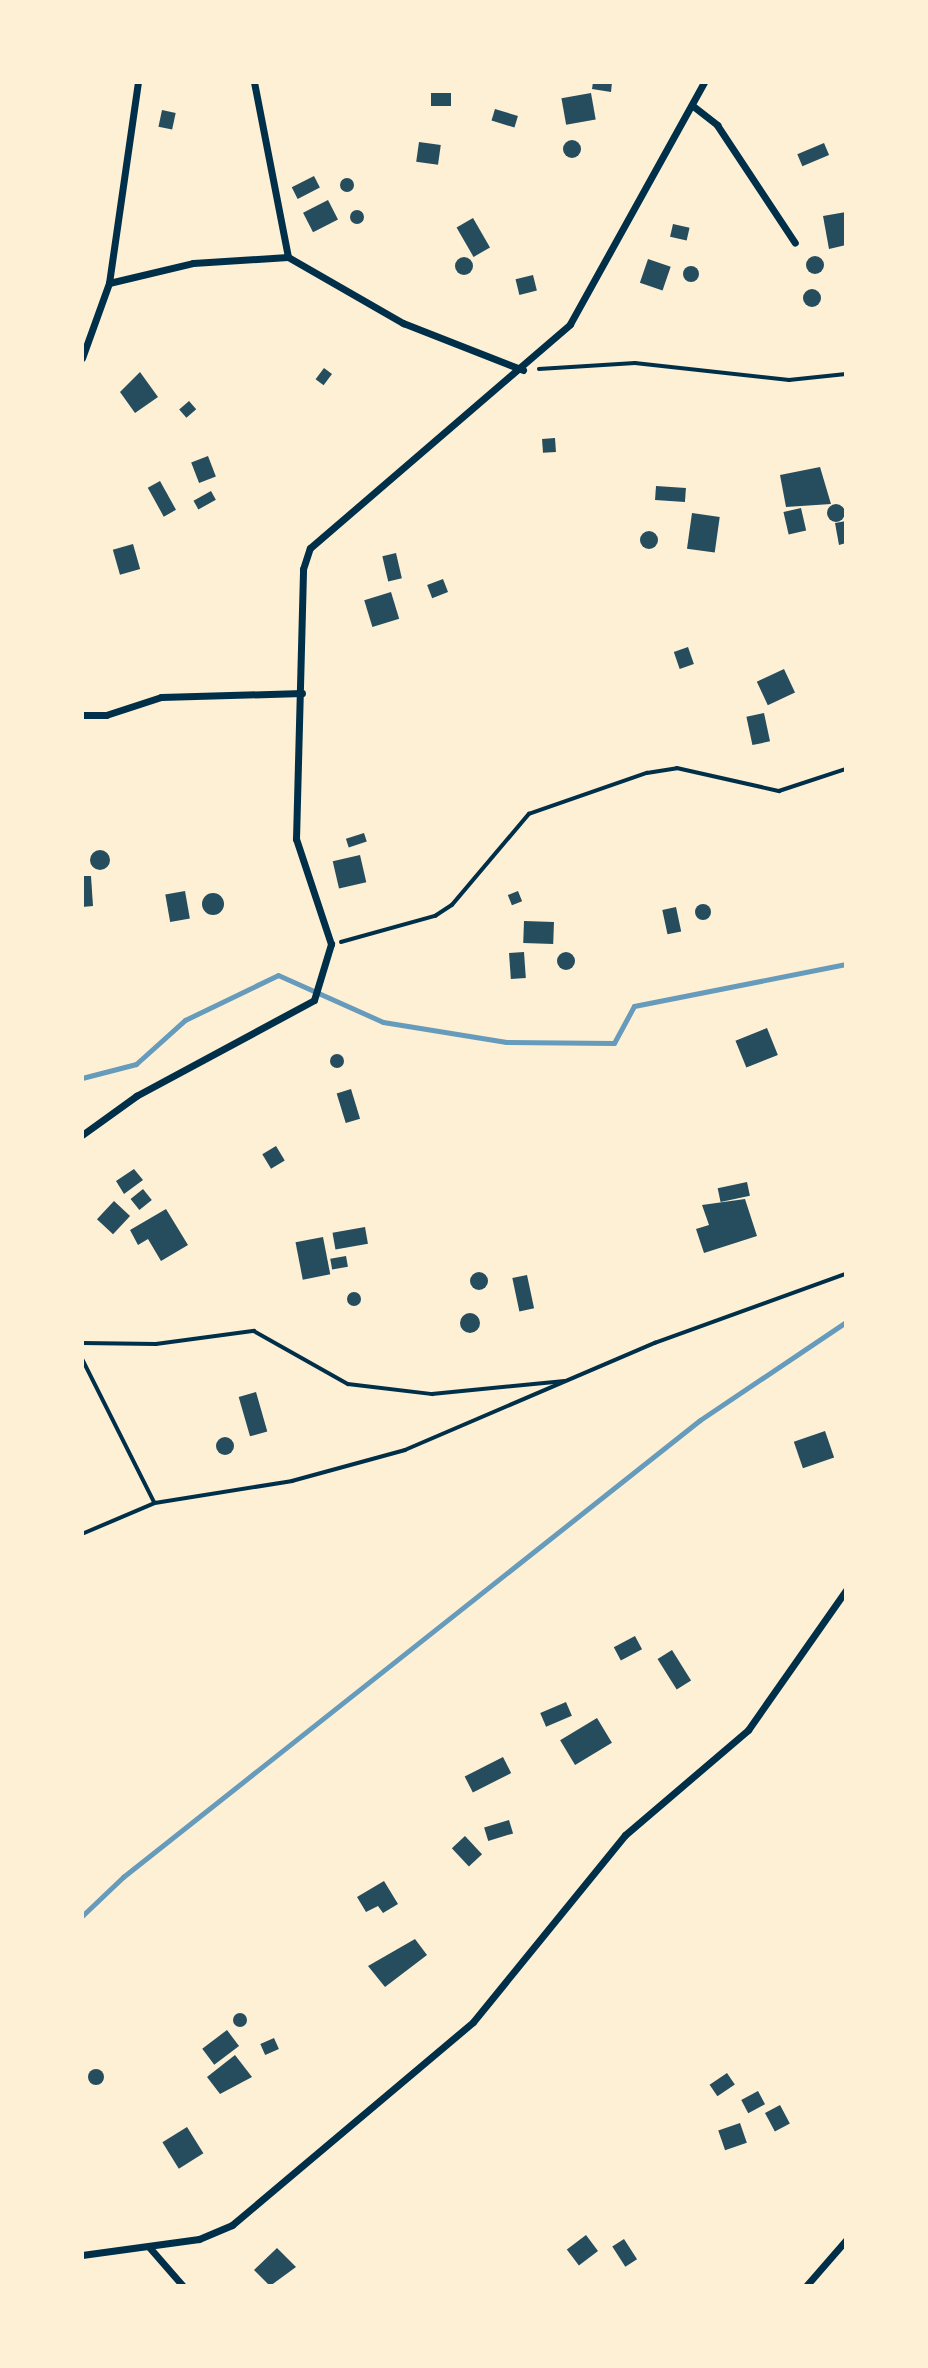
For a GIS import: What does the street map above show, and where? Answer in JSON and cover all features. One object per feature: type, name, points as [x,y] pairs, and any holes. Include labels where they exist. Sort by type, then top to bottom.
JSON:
[{"type":"street","points":[[82,358],[108,283],[138,82]]},
{"type":"street","points":[[254,82],[288,257]]},
{"type":"street","points":[[82,1135],[148,1089],[301,1012],[314,1000],[331,944],[296,839],[302,693],[303,569],[310,548],[523,370],[570,324],[704,82]]},
{"type":"street","points":[[693,106],[717,125],[795,243]]},
{"type":"street","points":[[108,283],[217,260],[288,257],[402,323],[523,370]]},
{"type":"street","points":[[82,715],[106,715],[147,699],[302,693]]},
{"type":"street","points":[[82,2255],[199,2239],[232,2225],[473,2022],[625,1835],[748,1730],[846,1590]]},
{"type":"street","points":[[806,2286],[846,2239]]},
{"type":"street","points":[[149,2247],[183,2286]]},
{"type":"path","points":[[523,370],[624,363],[789,380],[846,374]]},
{"type":"path","points":[[331,944],[435,916],[453,905],[530,814],[647,773],[677,768],[779,791],[846,769]]},
{"type":"path","points":[[82,1534],[155,1503],[292,1481],[405,1450],[569,1381],[846,1274]]},
{"type":"path","points":[[82,1343],[156,1343],[254,1331],[348,1384],[432,1394],[569,1381]]},
{"type":"path","points":[[82,1357],[155,1503]]},
{"type":"building","points":[[593,82],[612,82],[611,92],[592,89]]},
{"type":"building","points":[[431,93],[451,93],[451,106],[431,106]]},
{"type":"building","points":[[591,93],[596,120],[566,125],[561,98]]},
{"type":"building","points":[[495,109],[518,116],[514,127],[491,120]]},
{"type":"building","points":[[162,110],[176,113],[172,130],[158,127]]},
{"type":"building","points":[[568,140],[576,140],[581,149],[579,156],[568,158],[563,153],[563,145]]},
{"type":"building","points":[[419,142],[441,145],[438,165],[416,162]]},
{"type":"building","points":[[824,143],[829,155],[802,166],[797,154]]},
{"type":"building","points":[[314,176],[320,188],[298,199],[292,187]]},
{"type":"building","points":[[344,178],[350,178],[354,185],[350,192],[344,192],[340,188],[340,182]]},
{"type":"building","points":[[328,200],[338,220],[313,232],[303,213]]},
{"type":"building","points":[[354,210],[360,210],[364,217],[360,224],[354,224],[350,220],[350,214]]},
{"type":"building","points":[[846,212],[846,245],[829,249],[823,216]]},
{"type":"building","points":[[473,218],[490,247],[474,257],[457,228]]},
{"type":"building","points":[[673,224],[690,228],[687,240],[670,237]]},
{"type":"building","points":[[815,256],[821,259],[824,265],[821,271],[815,274],[809,271],[806,265],[809,259]]},
{"type":"building","points":[[464,257],[470,260],[473,266],[470,272],[464,275],[458,272],[455,266],[458,260]]},
{"type":"building","points":[[648,259],[671,267],[663,290],[640,283]]},
{"type":"building","points":[[691,266],[699,274],[691,282],[683,274]]},
{"type":"building","points":[[533,275],[537,291],[519,295],[516,279]]},
{"type":"building","points":[[812,289],[818,292],[821,298],[818,304],[812,307],[806,304],[803,298],[806,292]]},
{"type":"building","points":[[324,368],[332,374],[324,385],[316,379]]},
{"type":"building","points":[[140,372],[158,397],[135,413],[120,392]]},
{"type":"building","points":[[189,401],[196,409],[186,418],[179,410]]},
{"type":"building","points":[[555,438],[556,452],[543,453],[542,439]]},
{"type":"building","points":[[208,456],[216,477],[199,483],[191,462]]},
{"type":"building","points":[[820,467],[831,504],[786,507],[780,475]]},
{"type":"building","points":[[160,481],[176,510],[164,517],[148,488]]},
{"type":"building","points":[[656,486],[686,488],[685,502],[655,500]]},
{"type":"building","points":[[211,491],[216,500],[198,509],[194,501]]},
{"type":"building","points":[[836,504],[842,507],[845,513],[842,519],[836,522],[830,519],[827,513],[830,507]]},
{"type":"building","points":[[801,508],[806,530],[789,534],[783,512]]},
{"type":"building","points":[[692,513],[720,517],[715,553],[687,549]]},
{"type":"building","points":[[846,521],[846,543],[839,545],[835,523]]},
{"type":"building","points":[[649,531],[655,534],[658,540],[655,546],[649,549],[643,546],[640,540],[643,534]]},
{"type":"building","points":[[133,544],[140,569],[120,575],[113,550]]},
{"type":"building","points":[[396,553],[402,578],[388,581],[382,556]]},
{"type":"building","points":[[443,579],[448,592],[432,598],[427,585]]},
{"type":"building","points":[[391,592],[399,619],[372,627],[364,600]]},
{"type":"building","points":[[688,647],[694,664],[680,669],[674,652]]},
{"type":"building","points":[[784,669],[795,693],[768,705],[757,682]]},
{"type":"building","points":[[764,713],[770,741],[752,745],[746,717]]},
{"type":"building","points":[[364,833],[367,842],[349,847],[346,839]]},
{"type":"building","points":[[100,850],[107,853],[110,860],[107,867],[100,870],[93,867],[90,860],[93,853]]},
{"type":"building","points":[[360,855],[366,882],[339,889],[333,861]]},
{"type":"building","points":[[82,876],[91,876],[93,906],[82,907]]},
{"type":"building","points":[[185,891],[190,919],[170,922],[165,894]]},
{"type":"building","points":[[518,891],[522,901],[512,905],[508,895]]},
{"type":"building","points":[[213,893],[221,896],[224,904],[221,912],[213,915],[205,912],[202,904],[205,896]]},
{"type":"building","points":[[700,904],[706,904],[711,912],[709,918],[700,920],[695,915],[695,909]]},
{"type":"building","points":[[676,907],[681,931],[668,934],[662,910]]},
{"type":"building","points":[[524,921],[554,922],[553,944],[523,943]]},
{"type":"building","points":[[524,952],[526,978],[511,979],[509,953]]},
{"type":"building","points":[[566,952],[572,955],[575,961],[572,967],[566,970],[560,967],[557,961],[560,955]]},
{"type":"building","points":[[767,1028],[778,1055],[746,1068],[735,1041]]},
{"type":"building","points":[[337,1054],[342,1056],[342,1066],[337,1068],[332,1066],[330,1061],[332,1056]]},
{"type":"building","points":[[351,1089],[360,1119],[346,1123],[337,1093]]},
{"type":"building","points":[[276,1146],[285,1161],[271,1169],[262,1154]]},
{"type":"building","points":[[134,1169],[143,1180],[124,1194],[116,1181]]},
{"type":"building","points":[[747,1182],[750,1196],[721,1202],[718,1188]]},
{"type":"building","points":[[143,1189],[152,1200],[139,1210],[131,1199]]},
{"type":"building","points":[[745,1199],[757,1236],[704,1253],[696,1229],[709,1225],[702,1205]]},
{"type":"building","points":[[114,1201],[130,1216],[113,1234],[97,1219]]},
{"type":"building","points":[[166,1209],[188,1245],[161,1261],[148,1239],[138,1245],[130,1230]]},
{"type":"building","points":[[365,1227],[368,1244],[335,1249],[333,1233]]},
{"type":"building","points":[[323,1237],[330,1274],[303,1280],[296,1242]]},
{"type":"building","points":[[346,1256],[348,1267],[332,1270],[330,1259]]},
{"type":"building","points":[[479,1272],[485,1275],[488,1281],[485,1287],[479,1290],[473,1287],[470,1281],[473,1275]]},
{"type":"building","points":[[527,1275],[534,1308],[519,1311],[512,1278]]},
{"type":"building","points":[[351,1292],[357,1292],[361,1299],[357,1306],[351,1306],[347,1302],[347,1296]]},
{"type":"building","points":[[470,1313],[477,1316],[480,1323],[477,1330],[470,1333],[463,1330],[460,1323],[463,1316]]},
{"type":"building","points":[[256,1392],[267,1431],[250,1436],[239,1397]]},
{"type":"building","points":[[825,1431],[834,1457],[803,1468],[794,1442]]},
{"type":"building","points":[[225,1437],[233,1442],[234,1446],[229,1454],[225,1455],[217,1450],[216,1446],[221,1438]]},
{"type":"building","points":[[635,1636],[642,1649],[621,1661],[614,1647]]},
{"type":"building","points":[[672,1650],[691,1681],[677,1690],[658,1659]]},
{"type":"building","points":[[566,1702],[572,1716],[546,1727],[540,1713]]},
{"type":"building","points":[[597,1718],[612,1743],[575,1765],[560,1740]]},
{"type":"building","points":[[503,1757],[511,1773],[473,1793],[465,1777]]},
{"type":"building","points":[[509,1820],[513,1833],[488,1841],[484,1828]]},
{"type":"building","points":[[465,1836],[482,1854],[469,1867],[452,1848]]},
{"type":"building","points":[[384,1881],[398,1904],[383,1913],[378,1906],[366,1912],[357,1897]]},
{"type":"building","points":[[415,1939],[427,1955],[385,1987],[368,1966]]},
{"type":"building","points":[[240,2013],[245,2015],[245,2025],[240,2027],[235,2025],[233,2020],[235,2015]]},
{"type":"building","points":[[227,2030],[239,2046],[214,2065],[202,2049]]},
{"type":"building","points":[[274,2038],[279,2049],[265,2055],[260,2044]]},
{"type":"building","points":[[235,2055],[252,2077],[220,2094],[207,2077]]},
{"type":"building","points":[[96,2069],[102,2071],[102,2083],[96,2085],[90,2083],[88,2077],[90,2071]]},
{"type":"building","points":[[727,2073],[735,2085],[717,2096],[710,2085]]},
{"type":"building","points":[[758,2091],[765,2104],[748,2113],[741,2100]]},
{"type":"building","points":[[780,2105],[790,2124],[775,2132],[765,2113]]},
{"type":"building","points":[[740,2123],[747,2143],[725,2150],[718,2130]]},
{"type":"building","points":[[187,2127],[203,2153],[179,2169],[162,2142]]},
{"type":"building","points":[[586,2235],[598,2251],[579,2265],[567,2249]]},
{"type":"building","points":[[624,2239],[637,2259],[625,2267],[612,2247]]},
{"type":"building","points":[[277,2248],[296,2267],[270,2286],[254,2270]]},
{"type":"waterway","points":[[82,1078],[136,1064],[185,1020],[278,975],[383,1022],[506,1042],[614,1043],[634,1006],[846,964]]},
{"type":"waterway","points":[[82,1916],[123,1877],[700,1420],[846,1322]]}]
